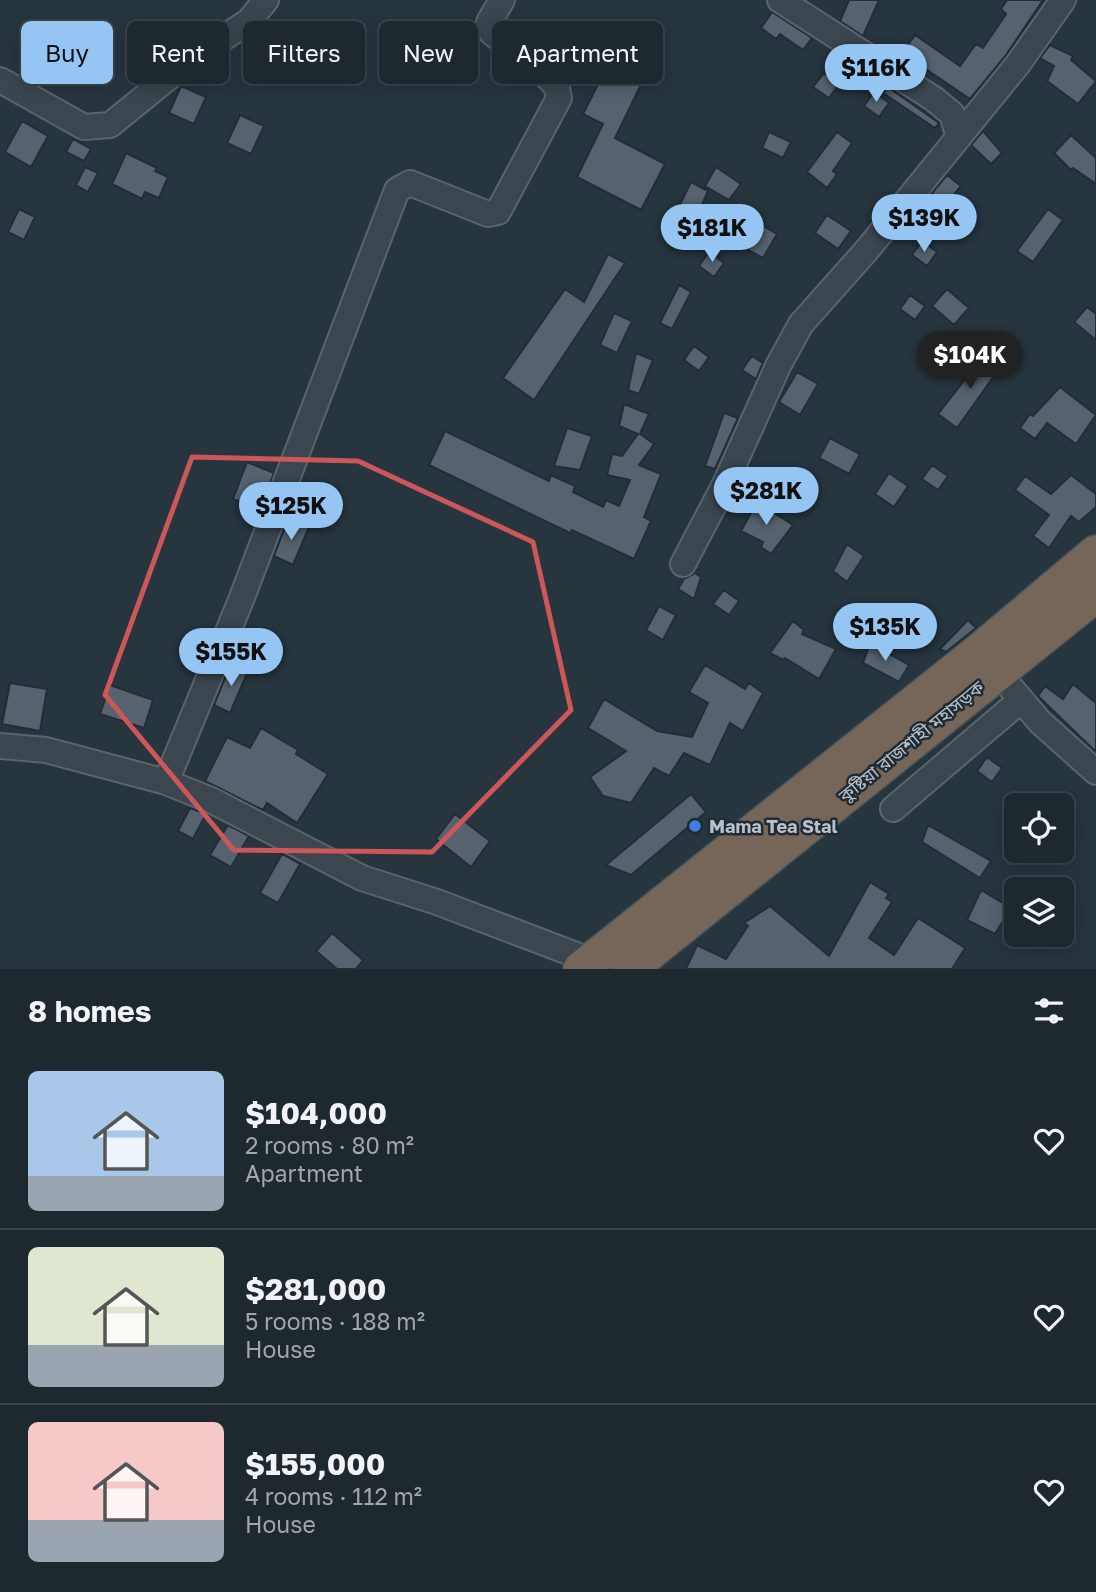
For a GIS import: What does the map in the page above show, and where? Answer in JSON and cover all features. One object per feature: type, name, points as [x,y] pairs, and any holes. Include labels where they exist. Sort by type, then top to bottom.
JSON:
[{"type":"highway","name":"কুষ্টিয়া রাজশাহী মহাসড়ক","points":[[586,965],[754,849],[889,761],[998,671],[1092,576]]},
{"type":"highway","name":"কুষ্টিয়া রাজশাহী মহাসড়ক","points":[[629,969],[754,849],[981,650],[1092,576]]},
{"type":"street","points":[[0,80],[84,127],[110,125],[190,60],[249,21],[266,0]]},
{"type":"street","points":[[166,782],[241,600],[397,190],[410,183],[488,214],[498,212],[559,98],[557,88],[551,80],[491,32],[489,22],[502,0]]},
{"type":"street","points":[[780,0],[934,99],[952,114],[959,137]]},
{"type":"street","points":[[683,564],[725,484],[778,366],[801,324],[866,251],[959,137],[1018,64],[1063,0]]},
{"type":"street","points":[[998,671],[1040,722],[1096,772]]},
{"type":"street","points":[[892,809],[1021,700]]},
{"type":"street","points":[[0,746],[46,750],[166,782],[211,800],[362,878],[437,902],[586,965]]},
{"type":"highlighted area","points":[[192,457],[358,461],[533,542],[571,710],[432,852],[234,850],[105,695]]},
{"type":"building","points":[[849,0],[879,0],[863,36],[840,21]]},
{"type":"building","points":[[1007,0],[1043,0],[1006,55],[970,99],[902,53],[915,35],[960,66],[976,44],[983,48],[1006,14],[1001,9]]},
{"type":"building","points":[[772,12],[812,38],[803,50],[780,34],[776,39],[761,28]]},
{"type":"building","points":[[1050,45],[1073,56],[1071,60],[1096,81],[1078,104],[1047,81],[1054,66],[1040,58]]},
{"type":"building","points":[[824,73],[839,84],[829,98],[813,87]]},
{"type":"building","points":[[598,84],[641,84],[615,138],[665,164],[641,210],[577,177],[603,124],[583,114]]},
{"type":"building","points":[[181,86],[206,97],[194,124],[169,113]]},
{"type":"building","points":[[888,87],[939,123],[935,128],[883,93]]},
{"type":"building","points":[[874,92],[889,103],[879,117],[864,106]]},
{"type":"building","points":[[240,115],[264,126],[251,154],[227,143]]},
{"type":"building","points":[[22,121],[48,136],[31,167],[5,152]]},
{"type":"building","points":[[983,131],[1002,153],[991,164],[971,145]]},
{"type":"building","points":[[769,132],[791,142],[783,158],[762,148]]},
{"type":"building","points":[[837,132],[852,143],[833,171],[837,174],[827,188],[807,172]]},
{"type":"building","points":[[1071,135],[1096,158],[1096,184],[1073,168],[1071,170],[1054,153]]},
{"type":"building","points":[[73,139],[91,149],[84,161],[66,152]]},
{"type":"building","points":[[126,153],[157,168],[155,171],[168,177],[159,198],[145,192],[142,199],[112,184]]},
{"type":"building","points":[[85,167],[98,173],[88,192],[76,185]]},
{"type":"building","points":[[716,167],[741,184],[729,200],[705,186]]},
{"type":"building","points":[[947,175],[961,186],[946,204],[932,193]]},
{"type":"building","points":[[691,182],[708,191],[694,223],[710,232],[700,251],[666,233]]},
{"type":"building","points":[[19,209],[35,217],[24,240],[8,232]]},
{"type":"building","points":[[1048,209],[1063,220],[1033,262],[1017,251]]},
{"type":"building","points":[[827,215],[851,231],[838,249],[815,233]]},
{"type":"building","points":[[762,225],[777,234],[763,258],[748,250]]},
{"type":"building","points":[[922,241],[937,252],[927,266],[912,255]]},
{"type":"building","points":[[709,252],[724,263],[714,277],[699,266]]},
{"type":"building","points":[[608,254],[625,263],[534,400],[503,378],[565,289],[584,302]]},
{"type":"building","points":[[679,285],[691,292],[672,329],[660,323]]},
{"type":"building","points":[[947,289],[969,308],[954,325],[932,306]]},
{"type":"building","points":[[910,295],[925,306],[915,320],[900,309]]},
{"type":"building","points":[[1087,307],[1096,314],[1096,340],[1074,322]]},
{"type":"building","points":[[614,313],[632,321],[617,353],[600,345]]},
{"type":"building","points":[[694,346],[709,357],[699,371],[684,360]]},
{"type":"building","points":[[636,353],[653,360],[639,394],[628,390]]},
{"type":"building","points":[[985,354],[1001,366],[957,428],[938,414]]},
{"type":"building","points":[[752,356],[763,363],[756,379],[742,370]]},
{"type":"building","points":[[797,372],[818,384],[800,415],[779,402]]},
{"type":"building","points":[[1060,387],[1096,415],[1076,444],[1047,423],[1035,439],[1020,428],[1030,414],[1033,416]]},
{"type":"building","points":[[624,404],[649,414],[640,434],[654,444],[639,465],[661,474],[644,517],[651,521],[634,559],[572,530],[570,533],[429,465],[445,431],[549,481],[551,475],[575,486],[573,492],[603,507],[606,500],[619,506],[630,480],[607,475],[612,454],[622,456],[638,434],[619,426]]},
{"type":"building","points":[[724,413],[738,418],[715,469],[705,466]]},
{"type":"building","points":[[567,428],[592,436],[580,470],[554,466]]},
{"type":"building","points":[[830,438],[860,454],[849,474],[819,458]]},
{"type":"building","points":[[247,462],[274,473],[260,509],[233,499]]},
{"type":"building","points":[[932,465],[948,476],[938,490],[922,479]]},
{"type":"building","points":[[889,473],[908,486],[894,507],[875,494]]},
{"type":"building","points":[[1071,475],[1096,494],[1096,507],[1079,522],[1071,516],[1049,548],[1033,536],[1049,515],[1015,490],[1025,476],[1051,494]]},
{"type":"building","points":[[757,502],[793,525],[771,554],[761,547],[763,542],[741,531]]},
{"type":"building","points":[[288,519],[309,527],[293,565],[274,556]]},
{"type":"building","points":[[847,544],[864,556],[847,582],[833,571]]},
{"type":"building","points":[[695,573],[701,577],[694,599],[678,589],[684,579]]},
{"type":"building","points":[[724,590],[739,601],[729,615],[713,604]]},
{"type":"building","points":[[659,606],[676,615],[663,640],[646,630]]},
{"type":"building","points":[[968,620],[976,628],[946,652],[940,649]]},
{"type":"building","points":[[793,621],[804,630],[802,634],[836,649],[819,679],[785,658],[783,660],[770,653]]},
{"type":"building","points":[[870,643],[909,665],[899,682],[863,663]]},
{"type":"building","points":[[231,663],[248,671],[230,713],[214,705]]},
{"type":"building","points":[[705,665],[745,689],[749,683],[763,693],[743,731],[730,723],[710,765],[684,753],[669,776],[654,768],[631,803],[603,796],[590,777],[626,751],[588,728],[604,699],[657,731],[692,737],[708,703],[689,692]]},
{"type":"building","points":[[10,683],[47,689],[40,731],[2,724]]},
{"type":"building","points":[[1073,684],[1096,703],[1096,752],[1038,696],[1045,686],[1063,699]]},
{"type":"building","points":[[110,685],[153,700],[144,728],[100,714]]},
{"type":"building","points":[[261,728],[298,750],[296,754],[328,774],[297,823],[267,803],[263,810],[205,781],[227,737],[250,748]]},
{"type":"building","points":[[987,757],[1002,768],[992,782],[977,771]]},
{"type":"building","points":[[691,794],[706,812],[631,875],[606,865]]},
{"type":"building","points":[[190,808],[206,814],[193,839],[178,831]]},
{"type":"building","points":[[455,814],[490,841],[471,867],[436,839]]},
{"type":"building","points":[[228,825],[249,836],[231,867],[210,855]]},
{"type":"building","points":[[928,825],[991,861],[980,878],[922,842]]},
{"type":"building","points":[[282,854],[300,864],[278,903],[260,893]]},
{"type":"building","points":[[870,882],[889,894],[886,898],[892,902],[869,938],[894,955],[918,918],[965,948],[952,969],[686,969],[697,945],[726,959],[748,926],[744,923],[770,906],[829,956]]},
{"type":"building","points":[[981,890],[1004,904],[1004,919],[995,934],[967,920]]},
{"type":"building","points":[[332,933],[363,960],[356,969],[337,969],[316,951]]},
{"type":"place","name":"Mama Tea Stal","points":[[695,826]]}]
